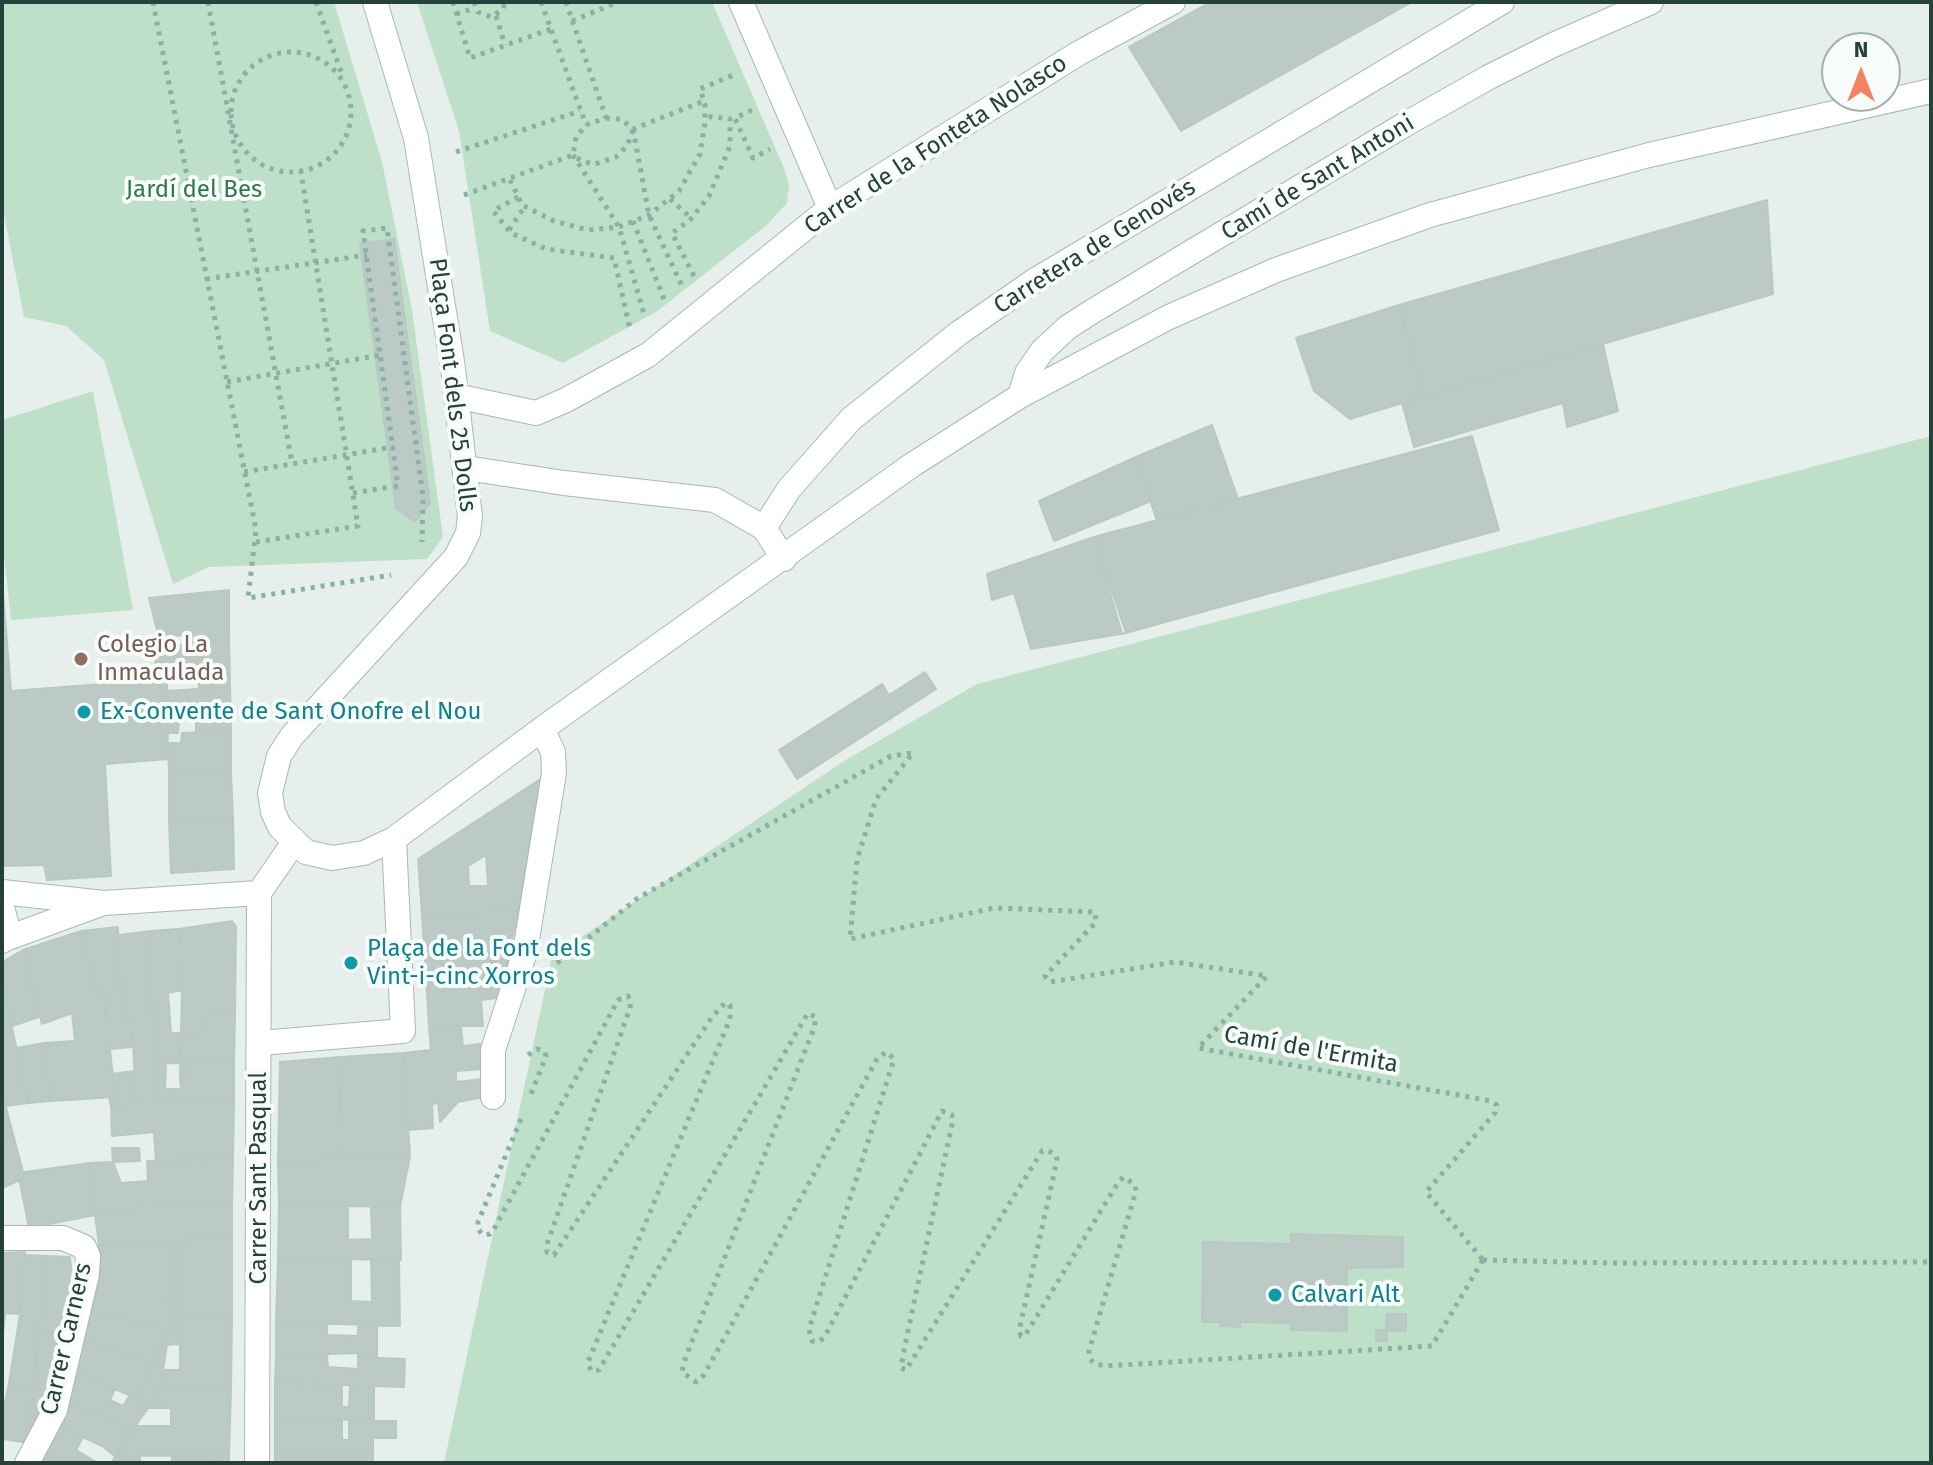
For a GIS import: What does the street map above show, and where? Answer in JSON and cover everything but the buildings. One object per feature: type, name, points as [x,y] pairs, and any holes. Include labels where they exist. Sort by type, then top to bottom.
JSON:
[{"type":"street","name":"Plaça Font dels 25 Dolls","points":[[294,842],[280,827],[273,812],[270,793],[279,756],[292,736],[456,557],[468,533],[470,517],[456,396],[416,138],[375,2]]},
{"type":"street","points":[[741,2],[830,208]]},
{"type":"street","name":"Carrer de la Fonteta Nolasco","points":[[456,396],[536,413],[648,355],[830,208],[1079,53],[1173,2]]},
{"type":"street","name":"Carretera de Genovés","points":[[764,528],[799,477],[851,419],[959,333],[1034,281],[1502,2]]},
{"type":"street","name":"Camí de Sant Antoni","points":[[1020,396],[1027,373],[1042,351],[1068,327],[1093,311],[1477,84],[1553,45],[1651,2]]},
{"type":"street","points":[[2,892],[104,903],[259,893],[294,842],[306,852],[332,858],[364,853],[394,839],[542,729],[912,465],[1020,396],[1169,317],[1329,250],[1430,215],[1649,155],[1931,91]]},
{"type":"street","points":[[466,468],[715,500],[764,528],[784,559]]},
{"type":"street","points":[[493,1097],[493,1050],[525,952],[554,773],[553,752],[542,729]]},
{"type":"street","points":[[260,1043],[403,1031],[394,839]]},
{"type":"street","name":"Carrer Sant Pasqual","points":[[257,1463],[259,893]]},
{"type":"street","points":[[2,907],[6,915],[4,940],[104,903]]},
{"type":"street","name":"Carrer Carners","points":[[2,1238],[63,1238],[84,1247],[88,1256],[87,1274],[55,1410],[27,1463]]},
{"type":"path","points":[[153,2],[256,530],[248,598],[391,575]]},
{"type":"path","points":[[208,2],[292,463]]},
{"type":"path","points":[[316,2],[348,89],[352,108],[350,127],[342,146],[328,160],[301,172],[270,169],[252,159],[239,144],[230,125],[231,104],[237,85],[248,69],[284,52],[303,52],[322,60],[337,72],[348,89]]},
{"type":"path","points":[[453,2],[470,58],[551,29]]},
{"type":"path","points":[[456,14],[475,5],[482,15],[496,16],[505,2]]},
{"type":"path","points":[[541,2],[586,125]]},
{"type":"path","points":[[566,2],[606,118]]},
{"type":"path","points":[[572,21],[618,2]]},
{"type":"path","points":[[496,16],[505,45]]},
{"type":"path","points":[[510,180],[525,206],[554,221],[588,230],[619,227],[649,215],[679,191],[700,154],[705,116],[700,89],[748,69]]},
{"type":"path","points":[[573,155],[595,164],[616,157],[627,146],[633,129],[704,101]]},
{"type":"path","points":[[456,152],[580,111]]},
{"type":"path","points":[[700,287],[672,233],[691,218],[709,196],[730,146],[730,119],[705,116]]},
{"type":"path","points":[[648,326],[619,227],[573,155],[576,137],[586,125],[606,118],[621,119],[633,129],[649,215],[687,297]]},
{"type":"path","points":[[735,118],[753,158]]},
{"type":"path","points":[[464,195],[573,155]]},
{"type":"path","points":[[256,542],[358,526],[301,172]]},
{"type":"path","points":[[518,197],[493,211],[509,230],[546,249],[614,258],[632,338]]},
{"type":"path","points":[[670,199],[691,218]]},
{"type":"path","points":[[509,230],[525,206]]},
{"type":"path","points":[[633,221],[669,311]]},
{"type":"path","points":[[353,493],[398,486],[363,231],[387,228],[423,497],[422,542]]},
{"type":"path","points":[[206,279],[367,255]]},
{"type":"path","points":[[227,382],[380,355]]},
{"type":"path","points":[[244,472],[393,447]]},
{"type":"path","name":"Camí de l'Ermita","points":[[556,964],[638,898],[891,756],[913,753],[876,799],[857,860],[850,939],[994,908],[1095,912],[1096,922],[1045,976],[1050,982],[1175,962],[1267,976],[1198,1048],[1491,1101],[1497,1105],[1495,1113],[1426,1192],[1483,1260]]},
{"type":"path","points":[[493,1097],[529,1053],[537,1049],[544,1051],[545,1061],[478,1222],[478,1229],[483,1235],[490,1234],[494,1229],[618,1000],[628,996],[630,1008],[546,1247],[547,1252],[554,1255],[712,1017],[725,1003],[730,1005],[727,1027],[588,1362],[591,1371],[599,1370],[808,1013],[816,1017],[814,1028],[684,1362],[682,1372],[696,1382],[704,1375],[878,1057],[887,1052],[894,1059],[809,1329],[812,1341],[818,1342],[824,1338],[942,1111],[952,1115],[905,1345],[901,1368],[906,1370],[1042,1151],[1047,1150],[1056,1155],[1057,1160],[1019,1331],[1021,1336],[1026,1334],[1119,1181],[1124,1177],[1135,1185],[1136,1191],[1089,1351],[1090,1359],[1095,1364],[1106,1366],[1432,1346],[1483,1260],[1610,1263],[1931,1262]]},
{"type":"green space","name":"Jardí del Bes","points":[[2,2],[334,2],[382,162],[412,310],[443,537],[427,559],[209,567],[173,584],[104,360],[66,326],[24,317],[2,204]]},
{"type":"green space","points":[[417,2],[712,2],[784,168],[789,185],[787,203],[767,225],[656,312],[563,363],[490,331],[459,131]]},
{"type":"green space","points":[[93,391],[133,610],[11,620],[2,537],[2,420]]},
{"type":"green space","points":[[1931,436],[1931,1463],[444,1463],[552,957],[844,761],[977,684]]},
{"type":"place","name":"Colegio La Inmaculada","points":[[81,659]]},
{"type":"place","name":"Ex-Convente de Sant Onofre el Nou","points":[[84,712]]},
{"type":"place","name":"Plaça de la Font dels Vint-i-cinc Xorros","points":[[351,963]]},
{"type":"place","name":"Calvari Alt","points":[[1275,1295]]}]
